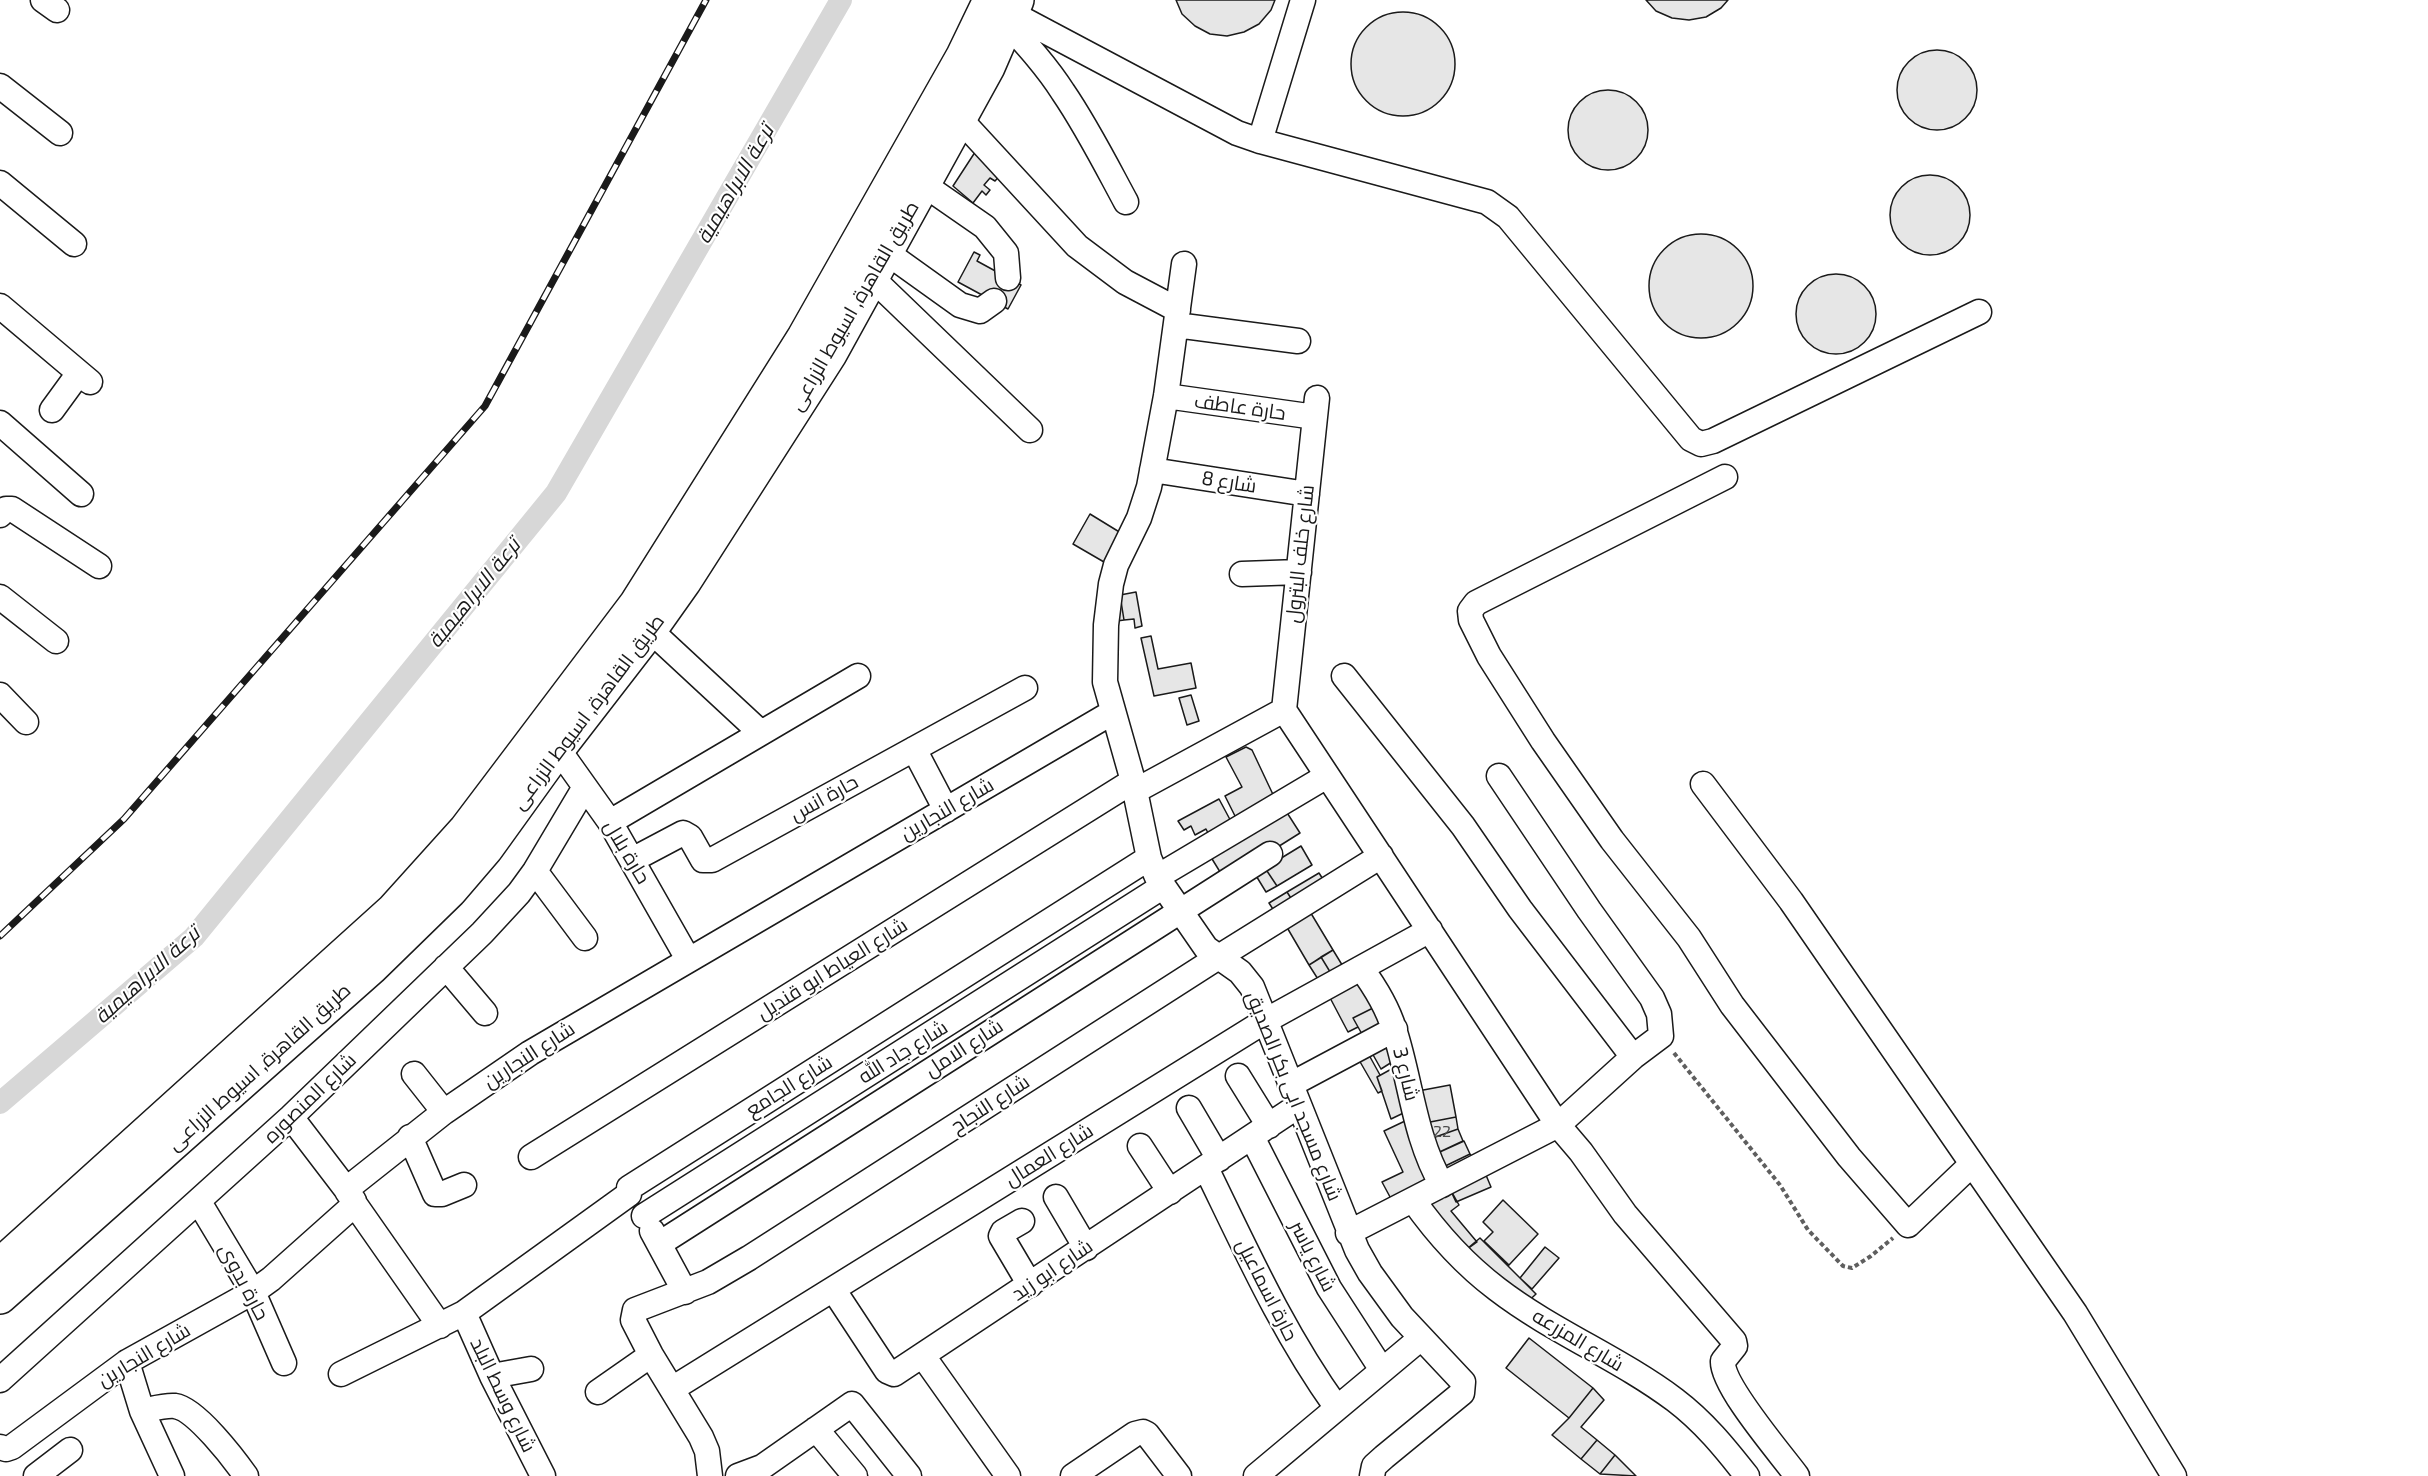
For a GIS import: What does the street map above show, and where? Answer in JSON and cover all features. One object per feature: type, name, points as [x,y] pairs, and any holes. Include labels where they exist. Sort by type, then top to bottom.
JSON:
[{"type":"highway","name":"طريق القاهرة, اسيوط الزراعى","points":[[0,1265],[393,910],[466,829],[636,604],[804,337],[912,177],[960,118],[988,67],[1006,9]]},
{"type":"highway","name":"طريق القاهرة, اسيوط الزراعى","points":[[0,1297],[411,930],[486,849],[691,572],[830,354],[879,265],[912,177],[963,56],[1006,9]]},
{"type":"street","points":[[1260,141],[1303,0]]},
{"type":"street","points":[[1006,9],[1237,133],[1487,201],[1508,217],[1691,439],[1701,444],[1713,441],[1978,312]]},
{"type":"street","points":[[1006,9],[1083,123],[1126,202]]},
{"type":"street","points":[[0,86],[60,134]]},
{"type":"street","points":[[960,118],[1077,246],[1177,318],[1298,340]]},
{"type":"street","points":[[912,177],[986,227],[1005,254],[1008,278]]},
{"type":"street","points":[[0,183],[74,244]]},
{"type":"street","name":"شارع مسجد ابى بكر الصديق","points":[[1184,264],[1166,396],[1152,470],[1139,518],[1116,565],[1107,604],[1104,667],[1108,697],[1156,874],[1178,911],[1206,948],[1247,979],[1257,996],[1264,1021],[1348,1233],[1380,1288],[1421,1338],[1461,1377],[1463,1387],[1457,1398],[1384,1456],[1374,1466],[1372,1476]]},
{"type":"street","points":[[879,265],[960,305],[980,311],[994,301]]},
{"type":"street","points":[[879,265],[1030,430]]},
{"type":"street","points":[[0,306],[85,378],[52,410]]},
{"type":"street","name":"حارة عاطف","points":[[1166,396],[1316,408]]},
{"type":"street","name":"شارع خلف البترول","points":[[1284,710],[1316,408]]},
{"type":"street","points":[[0,423],[81,494]]},
{"type":"street","name":"شارع 8","points":[[1152,470],[1307,494]]},
{"type":"street","points":[[1725,477],[1476,603],[1470,610],[1471,620],[1489,656],[1543,741],[1612,840],[1689,938],[1747,1024],[1849,1157],[1908,1225],[1971,1164]]},
{"type":"street","points":[[0,515],[6,508],[12,509],[99,567]]},
{"type":"street","points":[[1242,574],[1299,572]]},
{"type":"street","points":[[0,597],[56,641]]},
{"type":"street","points":[[650,630],[761,733]]},
{"type":"street","points":[[610,822],[858,676]]},
{"type":"street","points":[[1344,676],[1463,826],[1520,909],[1633,1057]]},
{"type":"street","name":"حارة انس","points":[[632,860],[683,833],[690,837],[703,860],[709,861],[1026,688]]},
{"type":"street","points":[[0,695],[26,722]]},
{"type":"street","points":[[1284,710],[1558,1125],[1581,1152],[1625,1214],[1734,1341],[1735,1346],[1723,1361],[1725,1374],[1749,1413],[1797,1476]]},
{"type":"street","name":"شارع العياط ابو قنديل","points":[[531,1157],[1134,786],[1284,710]]},
{"type":"street","name":"شارع النجارين","points":[[0,1447],[12,1447],[127,1362],[253,1292],[271,1279],[410,1137],[540,1046],[1113,712]]},
{"type":"street","name":"حارة بلال","points":[[558,749],[610,822],[688,959]]},
{"type":"street","points":[[914,749],[945,810]]},
{"type":"street","name":"شارع جاد الله","points":[[644,1216],[1156,874],[1327,776]]},
{"type":"street","points":[[1348,1233],[1558,1125],[1633,1057],[1661,1036],[1659,1014],[1652,998],[1588,910],[1499,776]]},
{"type":"street","points":[[1702,784],[1791,901],[2075,1314],[2174,1476]]},
{"type":"street","name":"شارع المنصوره","points":[[0,1380],[200,1202],[501,914],[536,871],[585,787]]},
{"type":"street","name":"شارع الامل","points":[[659,1244],[1270,854]]},
{"type":"street","name":"شارع النجاح","points":[[651,1356],[633,1320],[633,1313],[638,1308],[686,1292],[749,1258],[1217,958],[1381,856]]},
{"type":"street","points":[[536,871],[585,938]]},
{"type":"street","name":"شارع الجامع","points":[[341,1374],[464,1313],[630,1192],[630,1187],[1156,874]]},
{"type":"street","name":"شارع العمال","points":[[672,1389],[1264,1021],[1430,930]]},
{"type":"street","points":[[447,967],[485,1012]]},
{"type":"street","name":"شارع 3","points":[[1361,968],[1381,997],[1395,1029],[1421,1139],[1442,1185]]},
{"type":"street","name":"شارع ابو زيد","points":[[833,1289],[887,1371],[894,1374],[1260,1131],[1294,1096],[1395,1029]]},
{"type":"street","points":[[414,1074],[444,1112]]},
{"type":"street","name":"شارع ياسر","points":[[1238,1076],[1329,1288],[1382,1370]]},
{"type":"street","name":"حارة اسماعيل","points":[[1189,1108],[1281,1321],[1310,1371],[1336,1408]]},
{"type":"street","points":[[291,1117],[350,1196],[440,1326]]},
{"type":"street","points":[[410,1137],[435,1194],[442,1194],[464,1185]]},
{"type":"street","points":[[1140,1146],[1170,1192]]},
{"type":"street","points":[[630,1192],[686,1292]]},
{"type":"street","points":[[1056,1197],[1086,1248]]},
{"type":"street","name":"شارع المزرعه","points":[[1413,1200],[1448,1245],[1481,1276],[1526,1309],[1674,1400],[1711,1431],[1748,1476]]},
{"type":"street","name":"حارة بدوى","points":[[200,1202],[253,1292],[284,1363]]},
{"type":"street","points":[[1022,1221],[1003,1232],[1001,1236],[1030,1285]]},
{"type":"street","name":"شارع وسط البلد","points":[[464,1313],[492,1376],[543,1476]]},
{"type":"street","points":[[1256,1476],[1421,1338]]},
{"type":"street","points":[[598,1392],[651,1356],[701,1437],[707,1451],[710,1476]]},
{"type":"street","points":[[923,1356],[1008,1476]]},
{"type":"street","points":[[127,1362],[142,1411],[172,1476]]},
{"type":"street","points":[[492,1376],[531,1369]]},
{"type":"street","points":[[738,1476],[765,1471],[849,1404],[855,1405],[909,1476]]},
{"type":"street","points":[[142,1411],[173,1406],[185,1411],[222,1445],[246,1476]]},
{"type":"street","points":[[816,1430],[855,1476]]},
{"type":"street","points":[[1072,1476],[1139,1432],[1147,1434],[1179,1476]]},
{"type":"street","points":[[36,1476],[70,1450]]},
{"type":"path","points":[[1661,1036],[1780,1185],[1808,1230],[1843,1266],[1852,1268],[1871,1256],[1908,1225]]},
{"type":"building","points":[[1176,0],[1275,0],[1271,10],[1259,24],[1244,32],[1227,36],[1210,34],[1195,26],[1182,14]]},
{"type":"building","points":[[1646,0],[1728,0],[1721,8],[1706,17],[1689,20],[1672,18],[1656,11]]},
{"type":"building","points":[[1403,12],[1423,16],[1440,27],[1451,44],[1455,64],[1451,84],[1440,101],[1423,112],[1403,116],[1383,112],[1366,101],[1355,84],[1351,64],[1355,44],[1366,27],[1383,16]]},
{"type":"building","points":[[1937,50],[1952,53],[1965,62],[1974,75],[1977,90],[1974,105],[1965,118],[1952,127],[1937,130],[1922,127],[1909,118],[1900,105],[1897,90],[1900,75],[1909,62],[1922,53]]},
{"type":"building","points":[[1608,90],[1623,93],[1636,102],[1645,115],[1648,130],[1645,145],[1636,158],[1623,167],[1608,170],[1593,167],[1580,158],[1571,145],[1568,130],[1571,115],[1580,102],[1593,93]]},
{"type":"building","points":[[981,143],[1004,171],[995,181],[990,178],[984,185],[990,190],[986,195],[982,191],[973,203],[953,186]]},
{"type":"building","points":[[1930,175],[1945,178],[1958,187],[1967,200],[1970,215],[1967,230],[1958,243],[1945,252],[1930,255],[1915,252],[1902,243],[1893,230],[1890,215],[1893,200],[1902,187],[1915,178]]},
{"type":"building","points":[[1701,234],[1721,238],[1738,249],[1749,266],[1753,286],[1749,306],[1738,323],[1721,334],[1701,338],[1681,334],[1664,323],[1653,306],[1649,286],[1653,266],[1664,249],[1681,238]]},
{"type":"building","points":[[974,252],[980,255],[977,261],[1021,285],[1008,309],[958,282]]},
{"type":"building","points":[[1836,274],[1851,277],[1864,286],[1873,299],[1876,314],[1873,329],[1864,342],[1851,351],[1836,354],[1821,351],[1808,342],[1799,329],[1796,314],[1799,299],[1808,286],[1821,277]]},
{"type":"building","points":[[1090,514],[1121,533],[1104,562],[1073,544]]},
{"type":"building","points":[[1136,592],[1142,626],[1135,628],[1134,619],[1124,620],[1120,595]]},
{"type":"building","points":[[1120,595],[1124,620],[1110,622]]},
{"type":"building","points":[[1151,636],[1158,669],[1191,663],[1196,688],[1154,696],[1141,638]]},
{"type":"building","points":[[1191,695],[1199,721],[1187,725],[1179,698]]},
{"type":"building","points":[[1246,747],[1252,750],[1277,803],[1239,824],[1225,796],[1242,787],[1226,757]]},
{"type":"building","points":[[1219,799],[1234,827],[1211,839],[1206,829],[1195,835],[1191,826],[1184,830],[1178,821]]},
{"type":"building","points":[[1284,808],[1300,833],[1225,880],[1209,854]]},
{"type":"building","points":[[1301,846],[1312,865],[1277,886],[1265,868]]},
{"type":"building","points":[[1265,868],[1277,886],[1266,892],[1255,874]]},
{"type":"building","points":[[1319,873],[1328,887],[1296,906],[1287,892]]},
{"type":"building","points":[[1287,892],[1296,906],[1278,917],[1269,903]]},
{"type":"building","points":[[1309,910],[1333,950],[1309,965],[1285,924]]},
{"type":"building","points":[[1333,950],[1347,973],[1335,980],[1321,957]]},
{"type":"building","points":[[1321,957],[1335,980],[1323,987],[1309,965]]},
{"type":"building","points":[[1363,980],[1377,1006],[1353,1018],[1358,1027],[1348,1032],[1328,994]]},
{"type":"building","points":[[1375,1007],[1388,1031],[1367,1043],[1353,1018]]},
{"type":"building","points":[[1391,1042],[1400,1057],[1381,1069],[1372,1053]]},
{"type":"building","points":[[1369,1055],[1380,1075],[1377,1077],[1382,1091],[1378,1093],[1359,1060]]},
{"type":"building","points":[[1406,1061],[1416,1107],[1391,1119],[1377,1077]]},
{"type":"building","points":[[1450,1085],[1456,1117],[1425,1123],[1418,1091]]},
{"type":"building","points":[[1456,1117],[1458,1129],[1427,1140],[1425,1123]]},
{"type":"building","points":[[1405,1121],[1438,1186],[1397,1210],[1382,1182],[1403,1172],[1384,1131]]},
{"type":"building","points":[[1458,1129],[1463,1141],[1431,1156],[1427,1140]]},
{"type":"building","points":[[1464,1141],[1470,1154],[1437,1170],[1431,1156]]},
{"type":"building","points":[[1470,1154],[1476,1164],[1437,1170]]},
{"type":"building","points":[[1483,1168],[1491,1187],[1456,1202],[1449,1187]]},
{"type":"building","points":[[1449,1187],[1459,1205],[1451,1211],[1477,1242],[1462,1253],[1421,1204]]},
{"type":"building","points":[[1503,1200],[1538,1234],[1509,1265],[1484,1241],[1493,1232],[1483,1222]]},
{"type":"building","points":[[1480,1238],[1536,1294],[1518,1311],[1462,1253]]},
{"type":"building","points":[[1545,1247],[1559,1258],[1532,1289],[1520,1278]]},
{"type":"building","points":[[1529,1338],[1593,1388],[1569,1418],[1506,1368]]},
{"type":"building","points":[[1593,1388],[1604,1400],[1581,1427],[1597,1440],[1581,1459],[1552,1435]]},
{"type":"building","points":[[1597,1440],[1615,1455],[1600,1474],[1581,1459]]},
{"type":"building","points":[[1615,1455],[1636,1476],[1600,1474]]},
{"type":"waterway","name":"ترعة الابراهيمية","points":[[0,1103],[194,937],[556,493],[841,0]]},
{"type":"railway","points":[[0,936],[124,819],[485,406],[706,0]]}]
